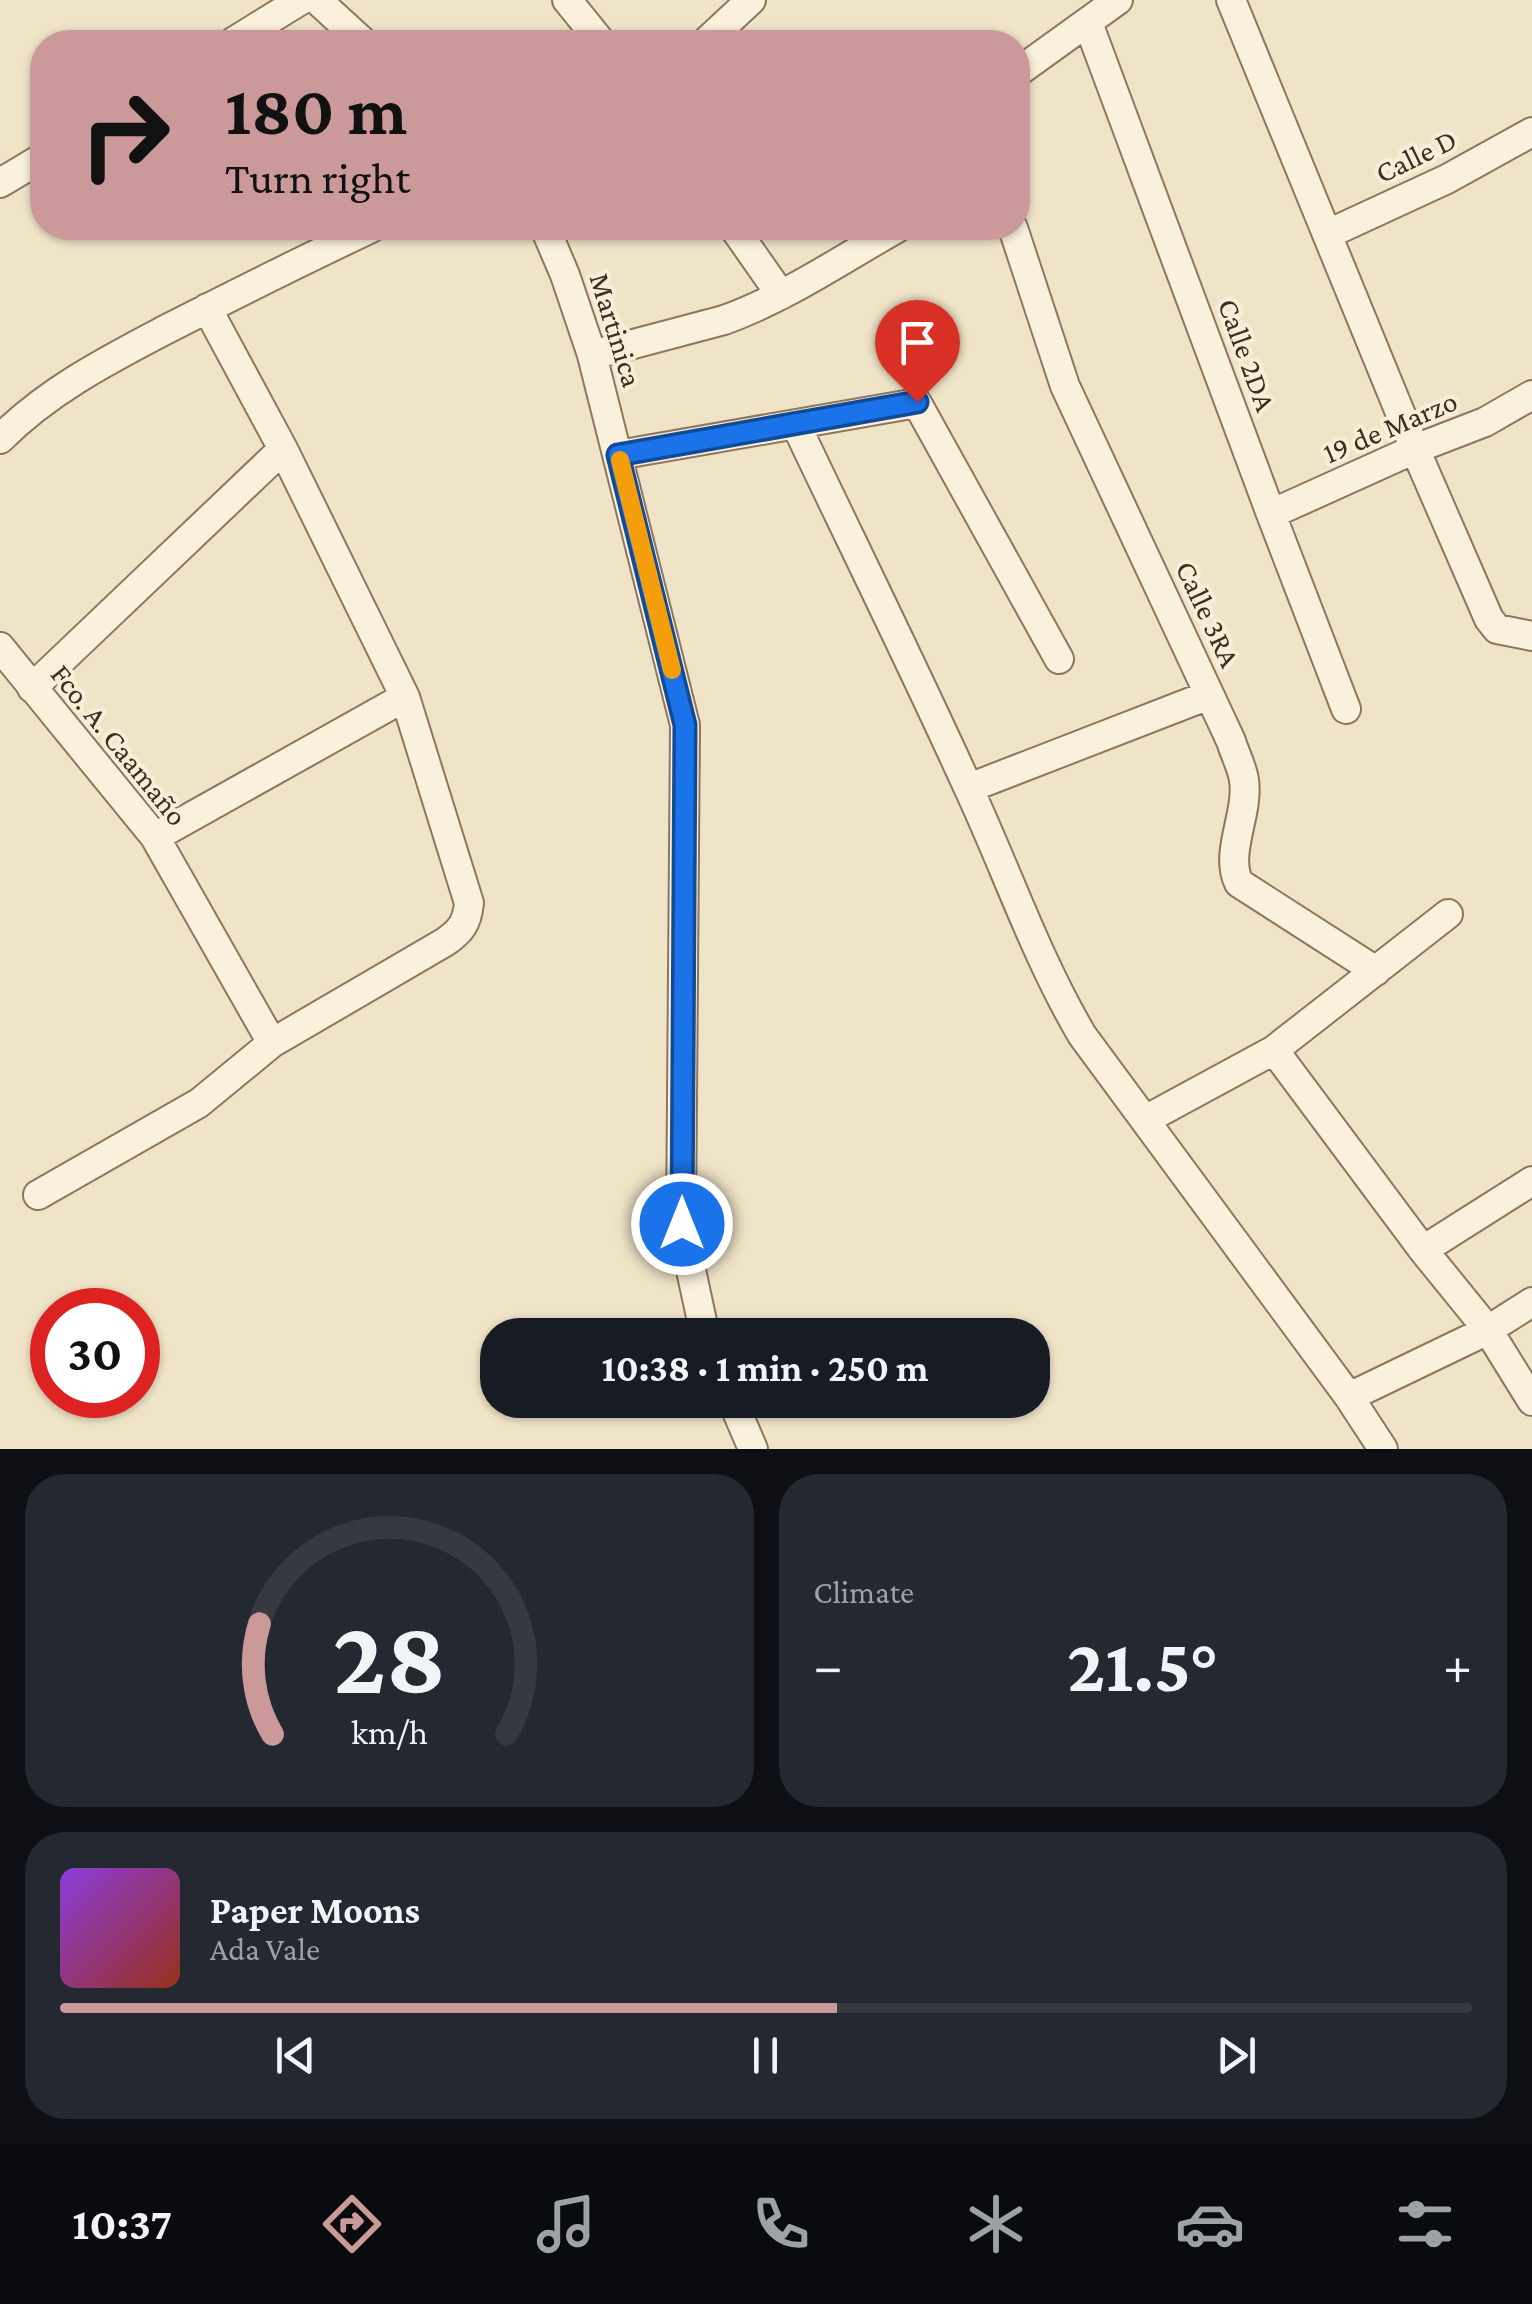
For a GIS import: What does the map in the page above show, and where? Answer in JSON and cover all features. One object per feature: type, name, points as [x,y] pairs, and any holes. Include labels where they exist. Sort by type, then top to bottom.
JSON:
[{"type":"street","points":[[252,30],[301,0]]},
{"type":"street","points":[[317,0],[350,30]]},
{"type":"street","points":[[567,0],[591,30]]},
{"type":"street","points":[[719,30],[751,0]]},
{"type":"street","points":[[1030,64],[1118,0]]},
{"type":"street","points":[[1231,0],[1492,625],[1497,630],[1532,636]]},
{"type":"street","name":"Calle 2DA","points":[[1088,24],[1346,708]]},
{"type":"street","name":"Calle D","points":[[1328,234],[1447,179],[1532,132]]},
{"type":"street","points":[[0,183],[30,165]]},
{"type":"street","points":[[0,439],[80,375],[347,240]]},
{"type":"street","name":"Martinica","points":[[551,240],[592,354],[685,725],[682,1224],[701,1318]]},
{"type":"street","points":[[742,240],[781,295]]},
{"type":"street","points":[[592,354],[724,320],[781,295],[876,240]]},
{"type":"street","name":"Calle 3RA","points":[[1017,240],[1065,386],[1231,741],[1244,780],[1233,871],[1239,883],[1376,970]]},
{"type":"street","points":[[38,1195],[199,1103],[272,1043],[445,942],[461,930],[467,918],[469,903],[406,697],[208,308]]},
{"type":"street","name":"19 de Marzo","points":[[1271,514],[1415,448],[1485,422],[1532,395]]},
{"type":"street","points":[[618,455],[917,402],[1060,660]]},
{"type":"street","points":[[796,425],[969,788],[1065,1006],[1082,1035],[1349,1397],[1383,1449]]},
{"type":"street","points":[[32,688],[283,449]]},
{"type":"street","name":"Fco. A. Caamaño","points":[[0,647],[155,837],[272,1043]]},
{"type":"street","points":[[969,788],[1210,695]]},
{"type":"street","points":[[155,837],[406,697]]},
{"type":"street","points":[[1145,1120],[1274,1050],[1448,914]]},
{"type":"street","points":[[1274,1050],[1423,1250],[1488,1330],[1532,1401]]},
{"type":"street","points":[[1423,1250],[1532,1181]]},
{"type":"street","points":[[1349,1397],[1488,1330],[1532,1302]]},
{"type":"street","points":[[740,1418],[753,1449]]},
{"type":"slow traffic","points":[[620,460],[672,670]]},
{"type":"route","points":[[682,1224],[685,725],[618,455],[917,402]]}]
